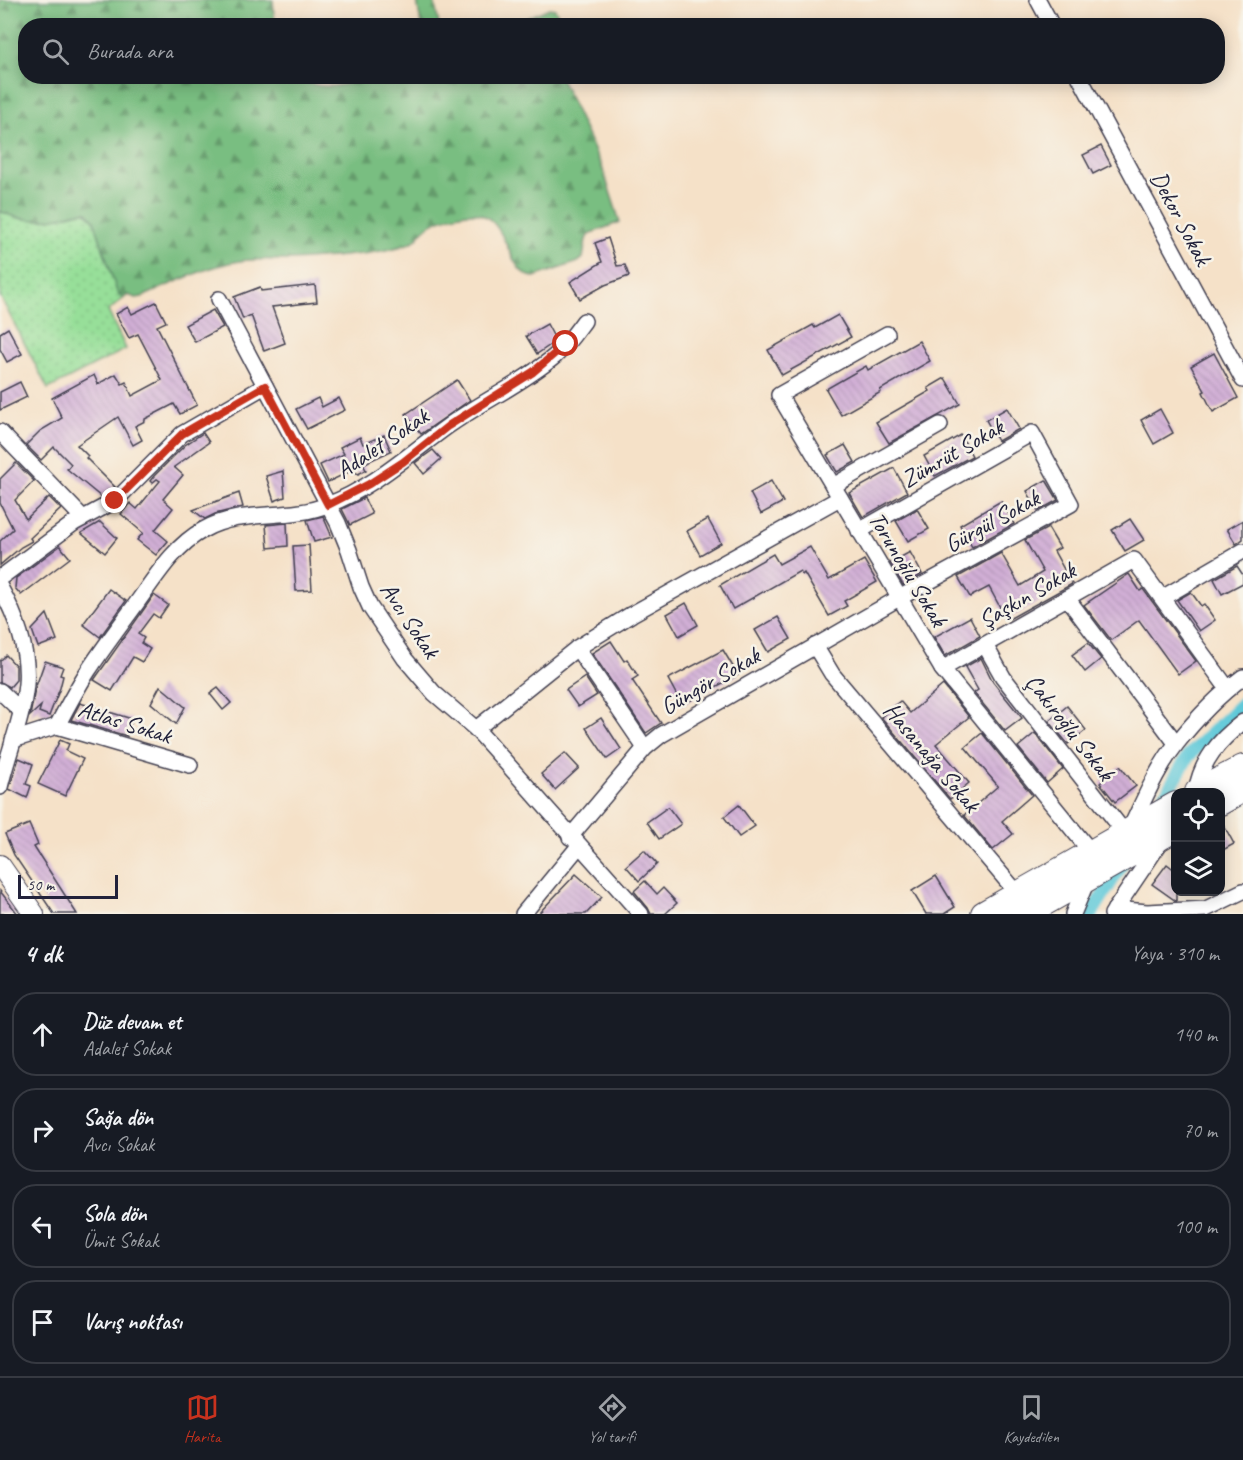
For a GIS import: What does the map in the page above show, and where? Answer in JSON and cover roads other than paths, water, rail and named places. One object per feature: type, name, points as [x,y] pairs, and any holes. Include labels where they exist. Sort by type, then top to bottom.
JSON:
[{"type":"highway","points":[[1205,788],[1243,768]]},
{"type":"highway","points":[[1225,800],[1243,789]]},
{"type":"highway","points":[[1021,904],[1091,852],[1127,832],[1171,818]]},
{"type":"highway","points":[[984,914],[1021,904],[1089,878],[1171,819]]},
{"type":"street","points":[[1038,0],[1048,18]]},
{"type":"street","name":"Dekor Sokak","points":[[1083,84],[1243,381]]},
{"type":"street","name":"Avcı Sokak","points":[[219,299],[338,523],[361,587],[384,630],[434,693],[476,729],[641,914]]},
{"type":"street","name":"Adalet Sokak","points":[[57,726],[101,653],[155,577],[188,540],[202,530],[231,519],[250,515],[298,512],[328,505],[369,484],[403,462],[448,426],[533,372],[561,350],[584,321]]},
{"type":"street","name":"Torunoğlu Sokak","points":[[887,334],[779,395],[942,669],[1091,852]]},
{"type":"street","points":[[0,578],[56,536],[115,501],[182,434],[265,386]]},
{"type":"street","points":[[476,729],[577,648],[836,492],[940,425]]},
{"type":"street","points":[[0,432],[83,518]]},
{"type":"street","name":"Zümrüt Sokak","points":[[859,531],[1032,433],[1051,468]]},
{"type":"street","name":"Gürgül Sokak","points":[[899,598],[1071,504],[1051,468]]},
{"type":"street","points":[[1228,688],[1162,598],[1243,551]]},
{"type":"street","name":"Şaşkın Sokak","points":[[942,669],[1134,560],[1162,598]]},
{"type":"street","points":[[0,587],[23,645],[26,666],[26,685],[21,711],[2,768],[0,787]]},
{"type":"street","name":"Güngör Sokak","points":[[523,914],[645,748],[661,735],[899,598]]},
{"type":"street","points":[[1067,598],[1176,743]]},
{"type":"street","name":"Çakıroğlu Sokak","points":[[985,645],[1003,677],[1127,832]]},
{"type":"street","name":"Hasanağa Sokak","points":[[815,646],[832,674],[1021,904]]},
{"type":"street","points":[[577,648],[645,748]]},
{"type":"street","points":[[1127,832],[1176,743],[1228,688],[1243,677]]},
{"type":"street","points":[[0,691],[21,711]]},
{"type":"street","points":[[1198,788],[1200,774],[1209,755],[1243,722]]},
{"type":"street","name":"Atlas Sokak","points":[[13,740],[57,726],[190,765]]},
{"type":"street","points":[[1113,912],[1171,820]]},
{"type":"street","points":[[0,865],[34,914]]},
{"type":"street","points":[[1073,914],[1089,878]]},
{"type":"street","points":[[1113,912],[1206,909],[1242,894]]},
{"type":"waterway","points":[[1157,810],[1188,756],[1243,703]]},
{"type":"waterway","points":[[1091,914],[1122,864]]}]
